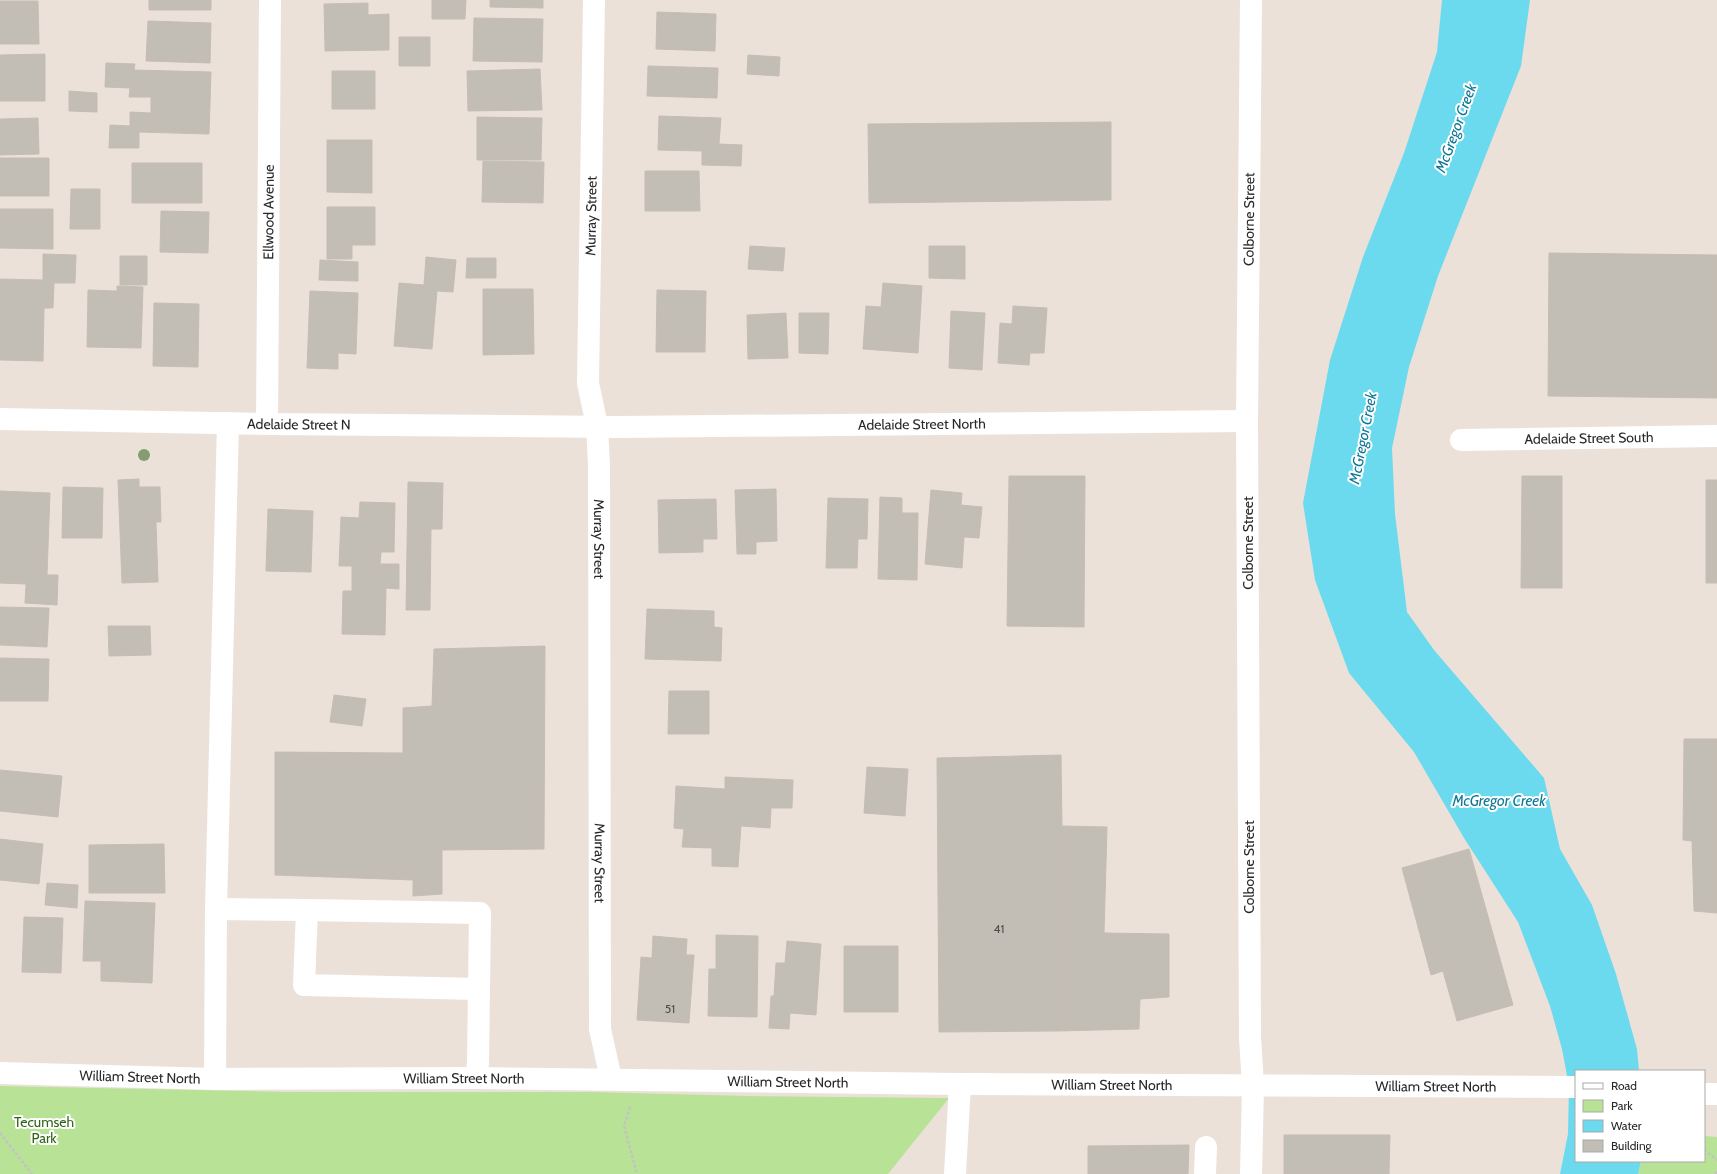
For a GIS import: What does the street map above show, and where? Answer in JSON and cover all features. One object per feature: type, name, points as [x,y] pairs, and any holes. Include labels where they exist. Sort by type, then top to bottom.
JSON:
[{"type":"street","name":"Ellwood Avenue","points":[[267,424],[270,0]]},
{"type":"street","name":"Murray Street","points":[[594,0],[588,383],[597,426],[599,465],[600,1029],[611,1079]]},
{"type":"street","name":"Colborne Street","points":[[1251,0],[1247,421],[1250,1029],[1252,1086],[1251,1174]]},
{"type":"street","name":"Adelaide Street N","points":[[0,419],[267,424],[597,426]]},
{"type":"street","name":"Adelaide Street North","points":[[597,426],[1247,421]]},
{"type":"street","points":[[215,1079],[216,909],[228,423]]},
{"type":"street","name":"Adelaide Street South","points":[[1461,440],[1717,436]]},
{"type":"street","points":[[216,909],[480,913],[478,1063],[476,1078]]},
{"type":"street","points":[[307,910],[304,985],[478,990]]},
{"type":"street","name":"William Street North","points":[[0,1073],[215,1079],[476,1078],[960,1084],[1575,1087]]},
{"type":"street","points":[[955,1174],[960,1084]]},
{"type":"street","points":[[1705,1094],[1717,1094]]},
{"type":"street","points":[[1205,1174],[1206,1147]]},
{"type":"path","points":[[611,1079],[632,1099],[624,1126],[637,1174]]},
{"type":"path","points":[[0,1133],[32,1174]]},
{"type":"path","points":[[1705,1151],[1717,1160]]},
{"type":"path","points":[[1716,1174],[1717,1169]]},
{"type":"green space","name":"Tecumseh Park","points":[[0,1086],[289,1092],[591,1092],[747,1096],[949,1098],[888,1174],[0,1174]]},
{"type":"green space","points":[[1705,1136],[1717,1137],[1717,1174],[1638,1174],[1641,1162],[1705,1162]]},
{"type":"water","name":"McGregor Creek","points":[[1442,0],[1530,0],[1521,66],[1438,276],[1409,367],[1392,448],[1395,514],[1407,612],[1434,650],[1544,778],[1560,849],[1592,905],[1616,974],[1637,1049],[1639,1070],[1575,1070],[1575,1162],[1641,1162],[1638,1174],[1560,1174],[1568,1134],[1569,1086],[1562,1049],[1550,1006],[1518,922],[1464,838],[1414,752],[1349,673],[1315,580],[1303,503],[1330,360],[1363,257],[1404,153],[1437,52]]},
{"type":"building","points":[[149,0],[211,0],[211,10],[149,10]]},
{"type":"building","points":[[432,0],[466,0],[465,19],[432,19]]},
{"type":"building","points":[[490,0],[543,0],[543,8],[490,7]]},
{"type":"building","points":[[0,1],[38,1],[39,44],[0,44]]},
{"type":"building","points":[[368,3],[368,15],[389,14],[389,50],[325,51],[324,4]]},
{"type":"building","points":[[657,12],[716,14],[715,51],[656,49]]},
{"type":"building","points":[[474,18],[543,19],[542,62],[473,61]]},
{"type":"building","points":[[148,21],[211,23],[210,63],[146,61]]},
{"type":"building","points":[[399,37],[430,37],[430,66],[399,66]]},
{"type":"building","points":[[45,54],[45,101],[0,101],[0,55]]},
{"type":"building","points":[[748,55],[780,57],[779,76],[747,74]]},
{"type":"building","points":[[106,63],[135,64],[134,70],[211,72],[209,134],[139,132],[139,148],[109,148],[110,125],[130,126],[130,112],[151,113],[151,97],[129,97],[130,88],[105,87]]},
{"type":"building","points":[[648,66],[718,68],[717,98],[647,96]]},
{"type":"building","points":[[540,69],[542,110],[468,111],[467,71]]},
{"type":"building","points":[[332,71],[375,71],[375,109],[332,109]]},
{"type":"building","points":[[69,91],[97,93],[97,112],[69,111]]},
{"type":"building","points":[[659,116],[721,118],[719,144],[742,145],[741,166],[702,165],[702,151],[658,150]]},
{"type":"building","points":[[477,117],[542,118],[541,160],[477,160]]},
{"type":"building","points":[[38,118],[39,154],[0,155],[0,119]]},
{"type":"building","points":[[1111,122],[1111,200],[869,203],[868,124]]},
{"type":"building","points":[[327,140],[372,140],[372,193],[327,192]]},
{"type":"building","points":[[0,158],[49,158],[49,196],[0,196]]},
{"type":"building","points":[[483,161],[544,162],[543,203],[482,202]]},
{"type":"building","points":[[132,163],[202,163],[202,203],[132,203]]},
{"type":"building","points":[[645,171],[699,171],[700,211],[645,211]]},
{"type":"building","points":[[71,189],[100,189],[100,229],[70,229]]},
{"type":"building","points":[[327,207],[375,207],[375,245],[352,245],[352,259],[327,259]]},
{"type":"building","points":[[0,209],[53,209],[53,249],[0,248]]},
{"type":"building","points":[[161,211],[209,212],[208,253],[160,252]]},
{"type":"building","points":[[750,246],[785,248],[783,271],[748,269]]},
{"type":"building","points":[[929,246],[965,246],[965,279],[929,278]]},
{"type":"building","points":[[1549,253],[1717,255],[1717,398],[1548,396]]},
{"type":"building","points":[[43,254],[76,255],[75,283],[54,283],[53,308],[44,308],[43,361],[0,360],[0,279],[43,280]]},
{"type":"building","points":[[120,256],[147,256],[147,285],[120,285]]},
{"type":"building","points":[[426,257],[456,260],[453,292],[437,291],[432,349],[394,346],[399,283],[424,285]]},
{"type":"building","points":[[467,258],[496,258],[496,278],[466,278]]},
{"type":"building","points":[[320,260],[358,262],[358,281],[319,280]]},
{"type":"building","points":[[883,283],[922,286],[918,353],[863,349],[866,306],[881,307]]},
{"type":"building","points":[[117,286],[143,287],[141,348],[87,347],[88,290],[117,291]]},
{"type":"building","points":[[483,289],[533,289],[534,354],[483,355]]},
{"type":"building","points":[[657,290],[706,291],[705,352],[656,352]]},
{"type":"building","points":[[310,291],[358,293],[356,354],[338,353],[338,369],[307,368]]},
{"type":"building","points":[[154,303],[199,304],[198,367],[153,366]]},
{"type":"building","points":[[1013,306],[1047,308],[1044,353],[1030,353],[1029,365],[998,363],[1000,323],[1012,324]]},
{"type":"building","points":[[951,311],[985,313],[982,370],[949,368]]},
{"type":"building","points":[[786,313],[788,358],[748,359],[747,315]]},
{"type":"building","points":[[799,313],[829,313],[828,354],[799,353]]},
{"type":"building","points":[[1009,476],[1085,476],[1084,627],[1007,626]]},
{"type":"building","points":[[1522,476],[1562,476],[1562,588],[1521,588]]},
{"type":"building","points":[[139,479],[139,487],[160,487],[161,522],[156,522],[158,582],[122,583],[118,480]]},
{"type":"building","points":[[1706,480],[1717,480],[1717,583],[1706,583]]},
{"type":"building","points":[[408,482],[443,483],[442,529],[431,529],[430,610],[406,610]]},
{"type":"building","points":[[63,487],[103,488],[102,538],[62,538]]},
{"type":"building","points":[[776,489],[777,541],[756,542],[756,554],[737,554],[735,490]]},
{"type":"building","points":[[931,490],[962,493],[961,505],[982,507],[979,538],[964,537],[962,568],[925,564]]},
{"type":"building","points":[[0,491],[50,493],[47,575],[58,575],[57,605],[25,603],[26,584],[0,583]]},
{"type":"building","points":[[880,497],[902,498],[902,513],[918,513],[917,580],[878,579]]},
{"type":"building","points":[[828,498],[868,499],[867,539],[858,539],[857,568],[826,568]]},
{"type":"building","points":[[716,499],[717,539],[703,539],[703,552],[659,553],[658,500]]},
{"type":"building","points":[[360,502],[395,503],[394,552],[381,552],[380,564],[399,564],[399,589],[386,588],[385,635],[342,634],[343,591],[352,591],[352,566],[339,566],[341,517],[359,518]]},
{"type":"building","points":[[268,509],[313,511],[311,572],[266,571]]},
{"type":"building","points":[[0,607],[49,608],[47,647],[0,645]]},
{"type":"building","points":[[647,609],[714,611],[714,627],[722,628],[721,661],[645,659]]},
{"type":"building","points":[[108,626],[150,626],[151,655],[109,656]]},
{"type":"building","points":[[545,646],[544,849],[442,850],[442,894],[413,896],[413,880],[275,875],[275,752],[403,753],[403,708],[432,706],[434,649]]},
{"type":"building","points":[[0,658],[49,659],[48,701],[0,701]]},
{"type":"building","points":[[669,691],[709,691],[709,734],[668,734]]},
{"type":"building","points":[[334,695],[366,699],[362,726],[330,722]]},
{"type":"building","points":[[1684,739],[1717,739],[1717,913],[1694,911],[1692,841],[1683,840]]},
{"type":"building","points":[[1061,755],[1062,826],[1058,1031],[939,1032],[937,758]]},
{"type":"building","points":[[867,767],[908,769],[905,816],[864,813]]},
{"type":"building","points":[[0,770],[62,776],[58,817],[0,811]]},
{"type":"building","points":[[725,777],[793,780],[792,808],[771,808],[770,828],[741,826],[738,867],[712,866],[712,848],[682,847],[684,829],[674,828],[676,786],[725,789]]},
{"type":"building","points":[[1062,826],[1107,827],[1104,933],[1169,934],[1169,997],[1140,999],[1139,1029],[1058,1031]]},
{"type":"building","points":[[0,839],[43,844],[39,884],[0,880]]},
{"type":"building","points":[[164,844],[165,893],[89,893],[89,845]]},
{"type":"building","points":[[1469,849],[1513,1005],[1457,1021],[1443,971],[1431,975],[1402,868]]},
{"type":"building","points":[[47,883],[78,885],[77,908],[45,905]]},
{"type":"building","points":[[85,901],[155,903],[152,983],[101,981],[101,961],[83,961]]},
{"type":"building","points":[[24,917],[63,918],[61,973],[22,972]]},
{"type":"building","points":[[716,935],[758,936],[757,1017],[708,1016],[709,969],[716,969]]},
{"type":"building","points":[[653,936],[687,939],[686,955],[694,955],[689,1023],[637,1020],[641,957],[652,958]]},
{"type":"building","points":[[787,941],[821,944],[816,1015],[790,1013],[789,1029],[769,1028],[771,996],[774,996],[776,963],[785,963]]},
{"type":"building","points":[[844,946],[898,946],[898,1012],[844,1012]]},
{"type":"building","points":[[1284,1135],[1390,1135],[1389,1174],[1284,1174]]},
{"type":"building","points":[[1189,1145],[1188,1174],[1088,1174],[1088,1146]]}]
